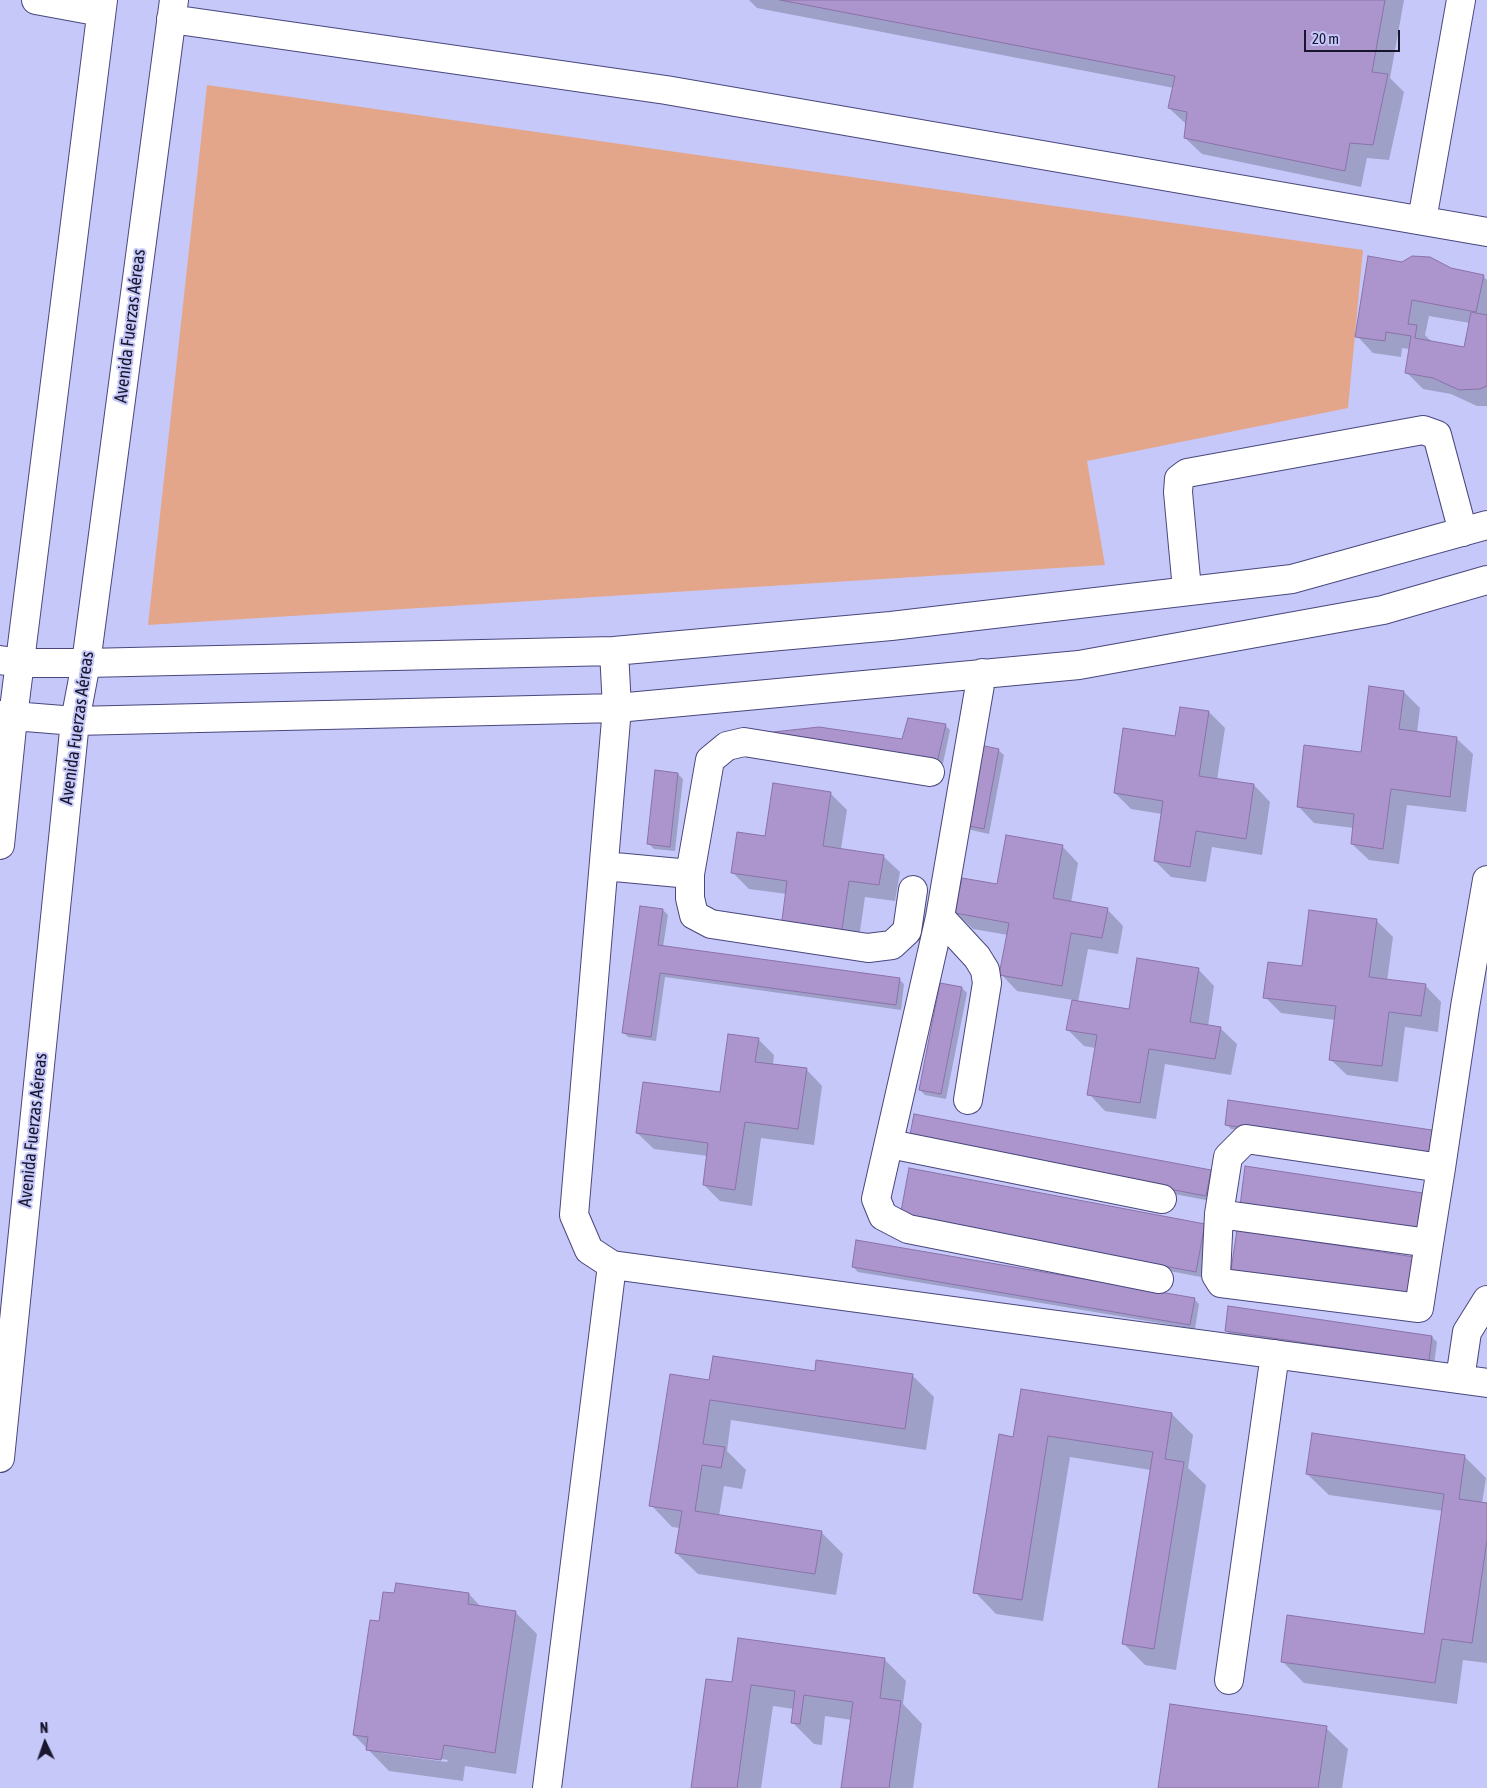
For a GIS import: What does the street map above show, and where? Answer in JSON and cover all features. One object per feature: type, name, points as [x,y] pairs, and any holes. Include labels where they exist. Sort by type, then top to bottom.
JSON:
[{"type":"street","points":[[0,845],[10,661],[102,6],[36,0]]},
{"type":"street","points":[[1422,220],[1461,0]]},
{"type":"street","points":[[172,9],[666,90],[1487,232]]},
{"type":"street","name":"Avenida Fuerzas Aéreas","points":[[0,1458],[75,721],[86,663],[172,9]]},
{"type":"street","points":[[10,661],[86,663],[614,650],[891,626],[1292,579],[1475,528],[1437,434],[1424,430],[1188,473],[1179,479],[1178,492],[1187,590]]},
{"type":"street","points":[[7,716],[75,721],[617,708],[1079,664],[1383,610],[1487,580]]},
{"type":"street","points":[[614,650],[617,708],[574,1215],[589,1250],[612,1265],[1487,1382]]},
{"type":"street","points":[[982,673],[940,917],[876,1199],[883,1216],[908,1230],[1159,1279]]},
{"type":"street","points":[[913,890],[907,930],[892,945],[868,948],[712,924],[694,915],[690,898],[690,874],[710,760],[728,746],[744,742],[930,772]]},
{"type":"street","points":[[604,866],[690,874]]},
{"type":"street","points":[[1440,1168],[1246,1139],[1228,1157],[1219,1214],[1215,1263],[1216,1275],[1221,1283],[1419,1308],[1487,880]]},
{"type":"street","points":[[940,917],[977,957],[985,970],[987,983],[968,1100]]},
{"type":"street","points":[[890,1144],[1162,1199]]},
{"type":"street","points":[[1219,1214],[1429,1243]]},
{"type":"street","points":[[547,1788],[612,1265]]},
{"type":"street","points":[[1460,1379],[1466,1332],[1487,1300]]},
{"type":"street","points":[[1229,1680],[1275,1354]]},
{"type":"shaded area","points":[[207,85],[1363,250],[1348,408],[1087,461],[1105,565],[148,625]]},
{"type":"building","points":[[780,0],[1385,0],[1372,72],[1388,74],[1373,145],[1350,143],[1345,171],[1184,138],[1187,112],[1168,108],[1175,76]]},
{"type":"building","points":[[1368,256],[1402,262],[1412,256],[1430,257],[1451,268],[1484,275],[1476,312],[1412,300],[1408,324],[1417,325],[1415,338],[1464,347],[1471,312],[1487,315],[1487,386],[1480,389],[1459,390],[1433,378],[1405,373],[1411,336],[1386,332],[1385,341],[1355,337]]},
{"type":"building","points":[[1369,686],[1404,691],[1399,729],[1457,737],[1450,797],[1391,789],[1383,849],[1351,844],[1354,814],[1297,807],[1304,745],[1361,752]]},
{"type":"building","points":[[1180,707],[1209,711],[1199,776],[1254,784],[1246,839],[1196,831],[1190,867],[1154,861],[1163,801],[1114,793],[1123,728],[1175,736]]},
{"type":"building","points":[[908,718],[946,724],[937,763],[764,733],[819,727],[902,739]]},
{"type":"building","points":[[980,745],[999,749],[984,829],[965,825]]},
{"type":"building","points":[[655,770],[678,773],[670,847],[647,844]]},
{"type":"building","points":[[773,783],[831,792],[823,846],[884,855],[879,885],[849,881],[841,936],[781,928],[787,881],[731,873],[737,832],[765,836]]},
{"type":"building","points":[[1006,835],[1063,845],[1053,898],[1108,908],[1102,938],[1071,933],[1062,986],[999,975],[1009,923],[955,913],[962,878],[997,884]]},
{"type":"building","points":[[640,906],[663,909],[658,945],[900,978],[896,1005],[660,973],[651,1037],[622,1033]]},
{"type":"building","points":[[1309,910],[1377,919],[1369,977],[1426,984],[1421,1016],[1389,1012],[1382,1066],[1329,1060],[1336,1006],[1263,998],[1268,962],[1302,966]]},
{"type":"building","points":[[1137,958],[1199,968],[1190,1022],[1221,1027],[1215,1059],[1149,1049],[1140,1103],[1087,1095],[1097,1035],[1066,1030],[1072,1000],[1129,1009]]},
{"type":"building","points":[[940,983],[962,987],[941,1094],[919,1090]]},
{"type":"building","points":[[728,1034],[759,1038],[755,1062],[807,1068],[798,1129],[745,1122],[735,1190],[703,1185],[708,1143],[636,1133],[643,1082],[720,1092]]},
{"type":"building","points":[[1228,1100],[1432,1130],[1429,1155],[1225,1125]]},
{"type":"building","points":[[914,1114],[1211,1170],[1206,1196],[909,1140]]},
{"type":"building","points":[[1245,1166],[1423,1193],[1417,1232],[1240,1206]]},
{"type":"building","points":[[909,1168],[1205,1224],[1196,1272],[900,1217]]},
{"type":"building","points":[[1237,1230],[1414,1257],[1408,1296],[1231,1270]]},
{"type":"building","points":[[856,1240],[1195,1298],[1190,1325],[852,1267]]},
{"type":"building","points":[[1228,1306],[1432,1336],[1429,1361],[1225,1331]]},
{"type":"building","points":[[713,1356],[815,1371],[816,1360],[913,1374],[905,1429],[710,1400],[703,1444],[725,1447],[721,1468],[702,1465],[695,1511],[822,1531],[815,1574],[675,1553],[682,1511],[649,1506],[670,1374],[709,1380]]},
{"type":"building","points":[[1021,1389],[1172,1413],[1165,1459],[1184,1462],[1154,1649],[1122,1644],[1153,1452],[1048,1436],[1022,1600],[973,1593],[999,1434],[1013,1437]]},
{"type":"building","points":[[1312,1433],[1465,1455],[1459,1499],[1487,1503],[1487,1540],[1472,1643],[1442,1639],[1435,1683],[1281,1662],[1287,1615],[1424,1634],[1444,1494],[1306,1474]]},
{"type":"building","points":[[396,1583],[469,1593],[468,1604],[516,1611],[495,1753],[444,1745],[441,1760],[366,1750],[368,1737],[353,1735],[370,1620],[379,1621],[383,1592],[394,1593]]},
{"type":"building","points":[[738,1638],[885,1658],[880,1698],[901,1701],[889,1788],[841,1788],[853,1702],[804,1695],[800,1724],[791,1723],[795,1691],[751,1685],[737,1788],[691,1788],[706,1679],[732,1682]]},
{"type":"building","points":[[1170,1704],[1327,1726],[1318,1788],[1158,1788]]}]
